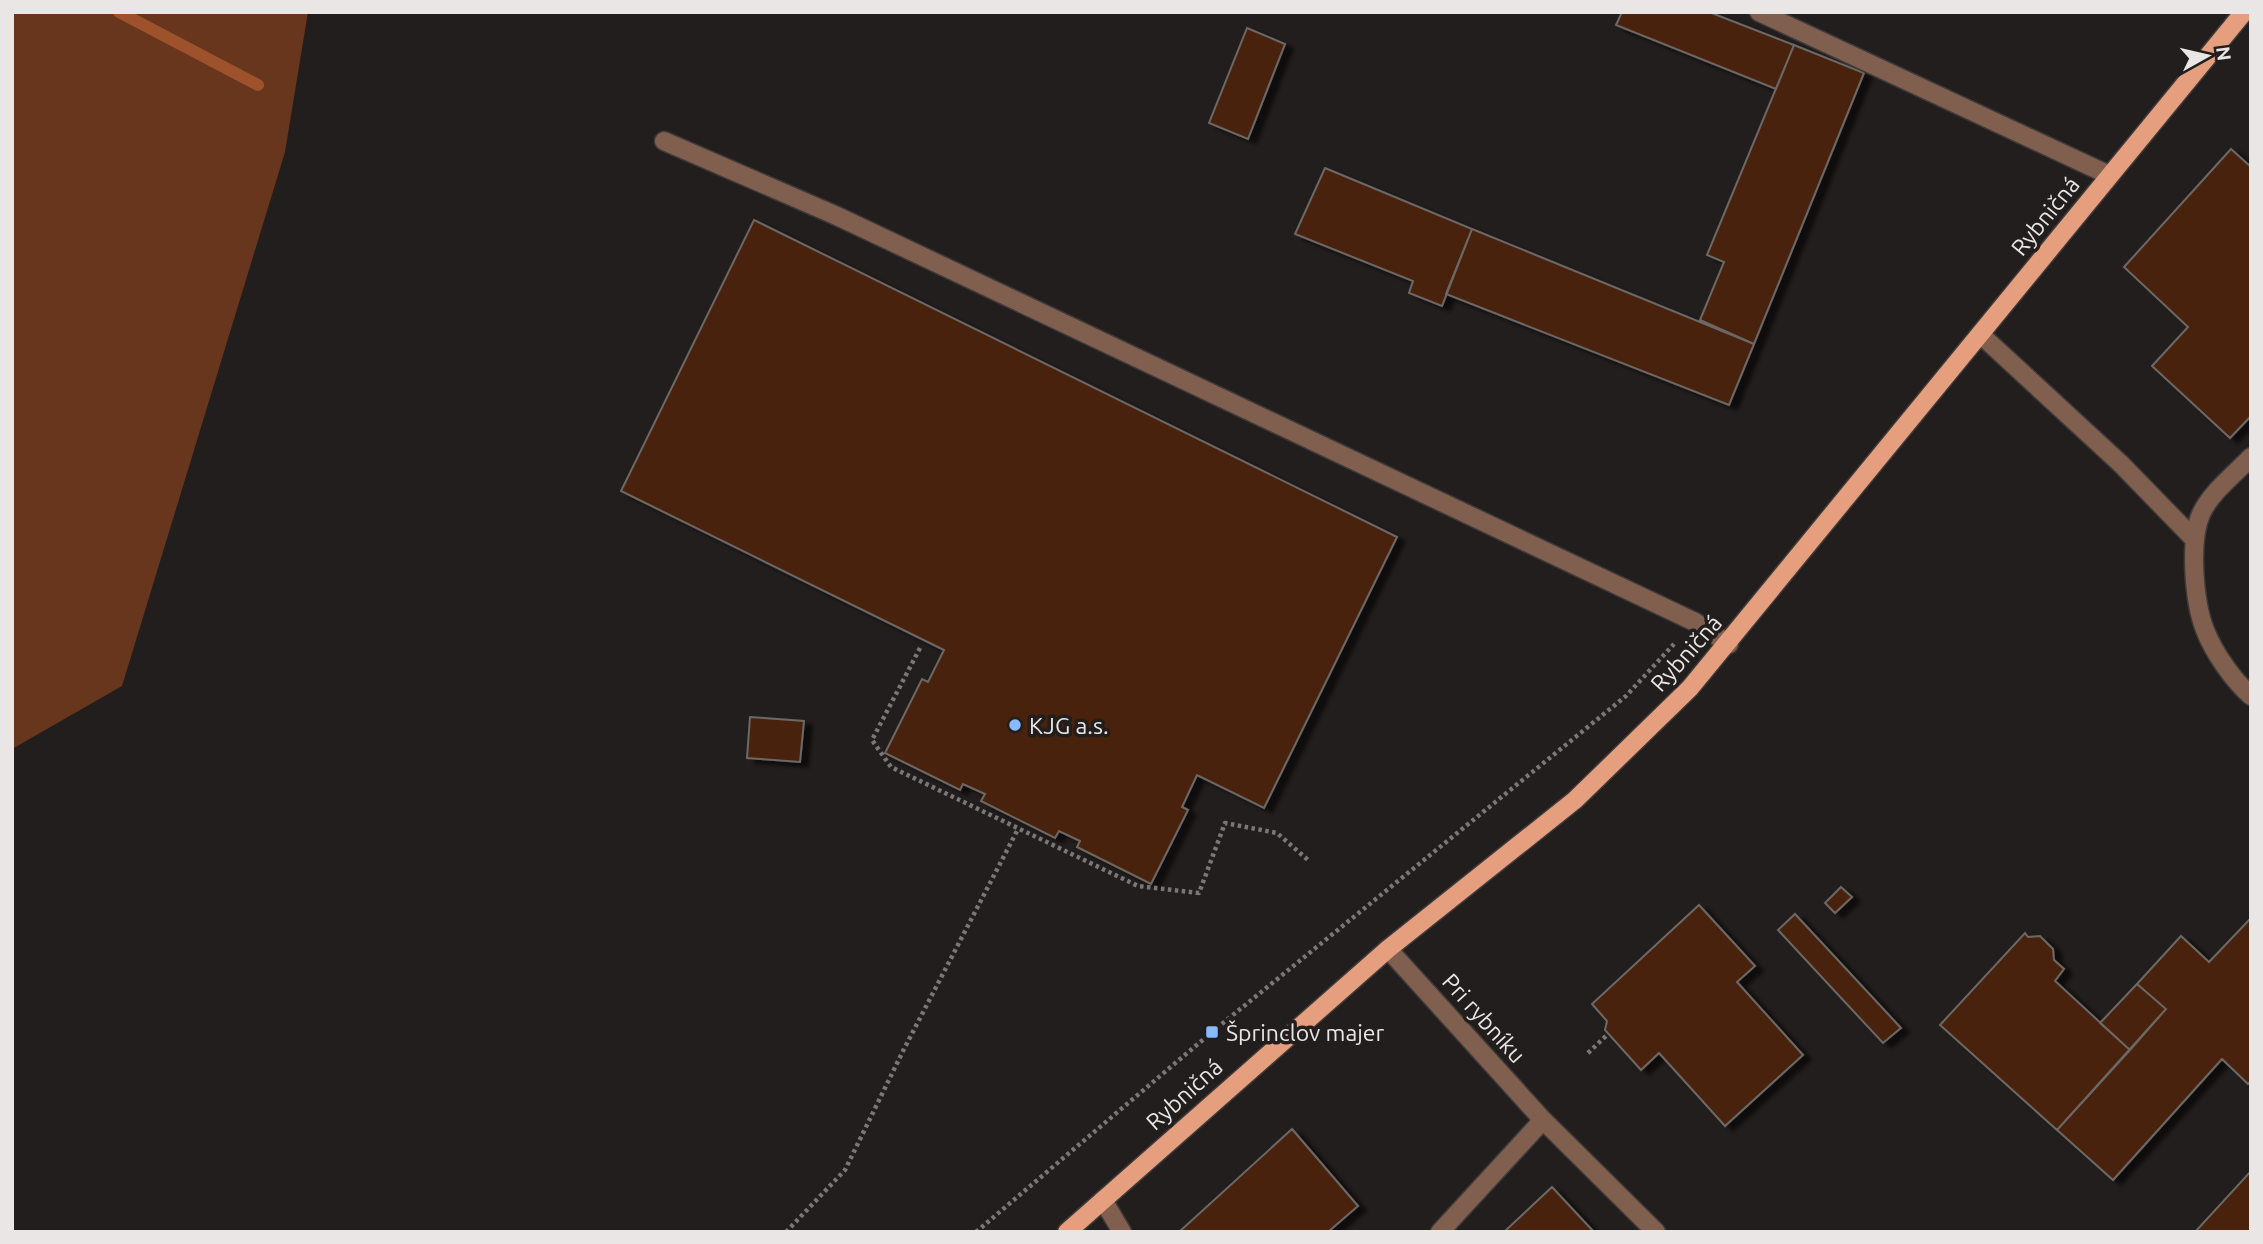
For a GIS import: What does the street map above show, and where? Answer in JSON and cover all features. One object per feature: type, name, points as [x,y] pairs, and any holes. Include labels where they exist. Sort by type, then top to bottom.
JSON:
[{"type":"main road","name":"Rybničná","points":[[1067,1232],[1388,949],[1575,800],[1690,688],[1729,644],[2244,12]]},
{"type":"lane","points":[[1759,12],[2109,176]]},
{"type":"lane","points":[[664,141],[837,216],[1695,622],[1729,644]]},
{"type":"lane","points":[[1980,334],[2121,464],[2194,539]]},
{"type":"lane","points":[[2251,457],[2202,511],[2194,539],[2195,574],[2205,630],[2238,684],[2251,696]]},
{"type":"lane","name":"Pri rybníku","points":[[1388,949],[1544,1119],[1656,1232]]},
{"type":"lane","points":[[1440,1232],[1544,1119]]},
{"type":"lane","points":[[1103,1200],[1122,1232]]},
{"type":"path","points":[[976,1232],[1212,1032],[1626,696],[1695,622]]},
{"type":"path","points":[[920,648],[872,740],[891,767],[1138,886],[1199,893],[1225,823],[1277,832],[1308,860]]},
{"type":"path","points":[[786,1232],[845,1170],[904,1049],[1018,829]]},
{"type":"path","points":[[1588,1053],[1606,1036]]},
{"type":"shaded area","points":[[12,12],[308,12],[285,152],[122,686],[12,749]]},
{"type":"building","points":[[1622,12],[1709,12],[1794,45],[1776,89],[1616,25]]},
{"type":"building","points":[[1247,28],[1285,44],[1248,139],[1209,123]]},
{"type":"building","points":[[1794,45],[1864,73],[1754,344],[1700,320],[1724,262],[1707,255]]},
{"type":"building","points":[[2231,149],[2251,167],[2251,416],[2230,438],[2152,366],[2188,327],[2124,267]]},
{"type":"building","points":[[1325,168],[1472,229],[1442,306],[1409,293],[1413,281],[1295,234]]},
{"type":"building","points":[[754,220],[1397,537],[1264,808],[1197,775],[1182,807],[1188,810],[1151,884],[1077,847],[1080,841],[1059,831],[1055,838],[981,801],[985,794],[963,784],[960,790],[885,753],[922,679],[928,682],[944,650],[621,491]]},
{"type":"building","points":[[1472,229],[1754,344],[1729,405],[1446,294]]},
{"type":"building","points":[[750,717],[804,721],[800,762],[747,758]]},
{"type":"building","points":[[1841,887],[1852,897],[1835,913],[1825,903]]},
{"type":"building","points":[[1699,905],[1755,966],[1737,982],[1803,1055],[1725,1126],[1659,1053],[1641,1070],[1605,1030],[1607,1021],[1592,1004]]},
{"type":"building","points":[[1795,914],[1901,1028],[1883,1043],[1778,930]]},
{"type":"building","points":[[2251,918],[2251,1081],[2248,1084],[2222,1059],[2113,1180],[2057,1130],[2166,1009],[2137,984],[2181,936],[2209,962]]},
{"type":"building","points":[[2025,933],[2028,937],[2040,936],[2053,949],[2054,960],[2064,969],[2055,981],[2130,1050],[2057,1130],[1940,1025]]},
{"type":"building","points":[[2137,984],[2166,1009],[2130,1050],[2100,1023]]},
{"type":"building","points":[[1292,1129],[1358,1206],[1328,1232],[1179,1232]]},
{"type":"building","points":[[2251,1171],[2251,1232],[2195,1232]]},
{"type":"building","points":[[1552,1187],[1594,1232],[1504,1232]]},
{"type":"waterway","points":[[119,12],[258,85]]},
{"type":"place","name":"KJG a.s.","points":[[1015,725]]},
{"type":"place","name":"Šprinclov majer","points":[[1212,1032]]}]
